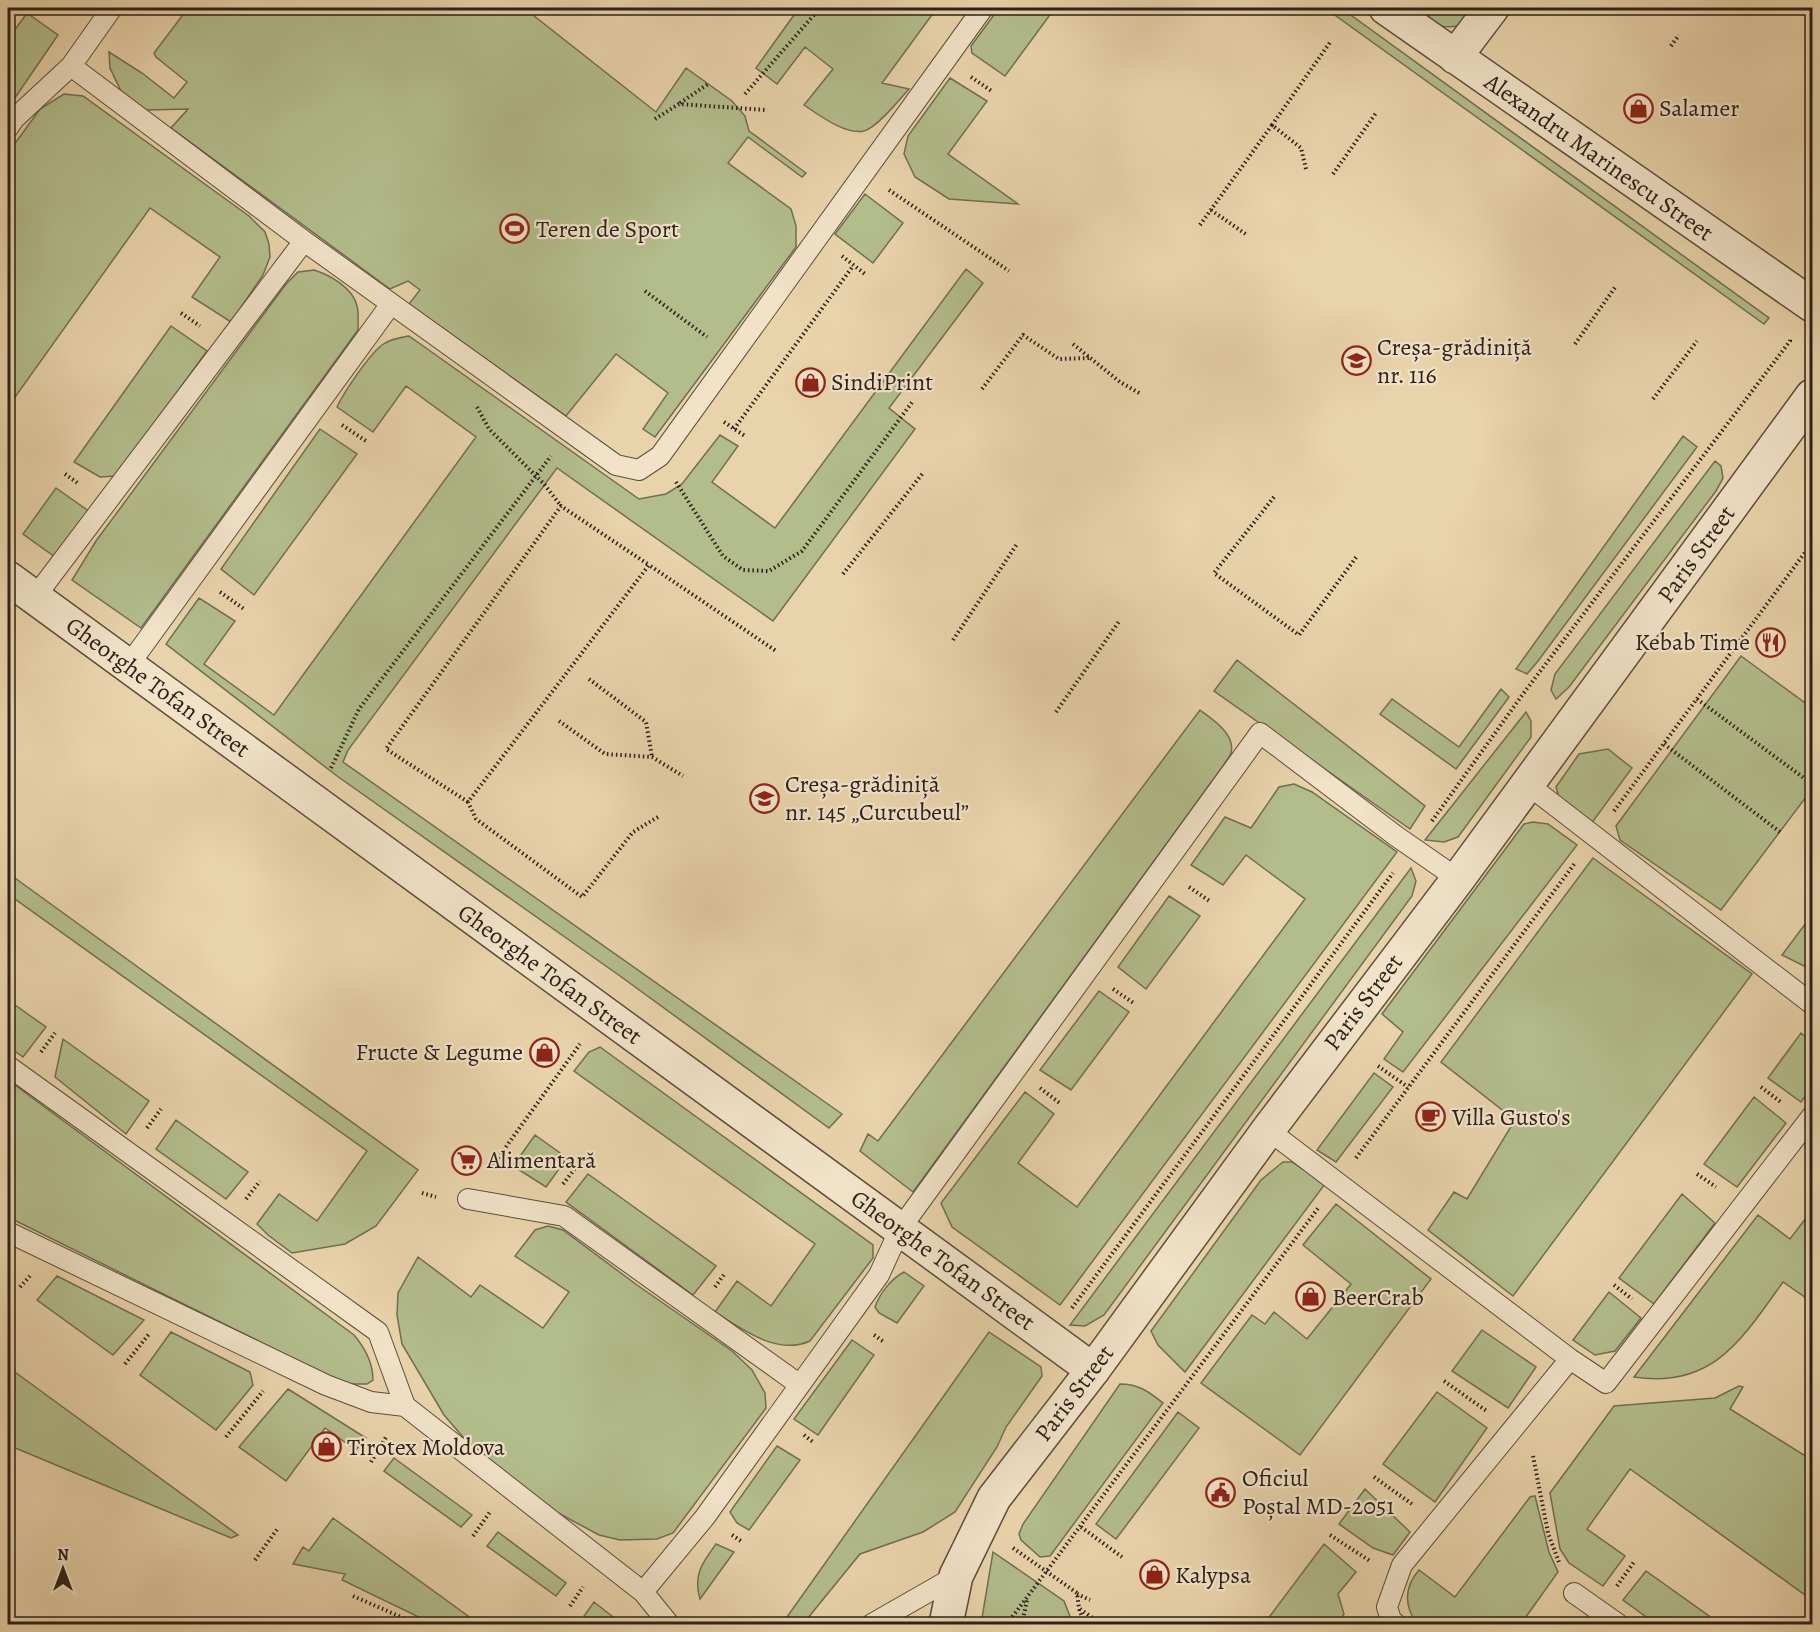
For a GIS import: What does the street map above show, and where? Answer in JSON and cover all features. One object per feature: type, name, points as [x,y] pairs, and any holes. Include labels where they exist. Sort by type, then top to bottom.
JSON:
[{"type":"street","name":"Alexandru Marinescu Street","points":[[1386,8],[1812,305]]},
{"type":"street","points":[[1455,57],[1492,8]]},
{"type":"street","name":"Paris Street","points":[[946,1624],[956,1576],[994,1498],[1093,1370],[1268,1130],[1458,879],[1812,396]]},
{"type":"street","name":"Gheorghe Tofan Street","points":[[8,578],[1093,1370]]},
{"type":"lane","points":[[71,66],[304,241],[616,465],[639,470],[660,456],[983,8]]},
{"type":"lane","points":[[8,128],[14,119],[71,66],[110,9]]},
{"type":"lane","points":[[34,597],[304,241]]},
{"type":"lane","points":[[128,666],[391,304]]},
{"type":"lane","points":[[643,1592],[705,1517],[800,1385],[879,1275],[900,1229],[1260,733],[1396,836],[1458,879]]},
{"type":"lane","points":[[1527,784],[1812,1004]]},
{"type":"lane","points":[[8,1066],[378,1332],[405,1406]]},
{"type":"lane","points":[[1268,1130],[1570,1359],[1606,1383],[1812,1116]]},
{"type":"lane","points":[[468,1199],[564,1216],[800,1385]]},
{"type":"lane","points":[[8,1232],[326,1385],[371,1402],[405,1406],[643,1592],[669,1624]]},
{"type":"lane","points":[[1396,1624],[1391,1620],[1387,1607],[1402,1565],[1570,1359]]},
{"type":"lane","points":[[872,1624],[956,1576]]},
{"type":"lane","points":[[1574,1593],[1618,1624]]},
{"type":"path","points":[[745,93],[820,8]]},
{"type":"path","points":[[1671,46],[1679,35]]},
{"type":"path","points":[[1200,225],[1330,41]]},
{"type":"path","points":[[655,118],[708,84]]},
{"type":"path","points":[[679,104],[766,110]]},
{"type":"path","points":[[1333,174],[1376,113]]},
{"type":"path","points":[[1272,125],[1301,148],[1306,168]]},
{"type":"path","points":[[1807,153],[1812,145]]},
{"type":"path","points":[[864,173],[1009,271]]},
{"type":"path","points":[[1211,210],[1246,235]]},
{"type":"path","points":[[734,429],[853,266]]},
{"type":"path","points":[[1575,344],[1616,286]]},
{"type":"path","points":[[645,291],[732,356]]},
{"type":"path","points":[[982,389],[1023,335],[1059,358],[1090,358]]},
{"type":"path","points":[[1653,399],[1697,341]]},
{"type":"path","points":[[1073,344],[1119,382],[1141,394]]},
{"type":"path","points":[[465,357],[474,401],[489,429],[561,506],[776,651]]},
{"type":"path","points":[[1430,824],[1522,694],[1763,376]]},
{"type":"path","points":[[660,456],[723,556],[743,570],[769,572],[802,551],[913,401]]},
{"type":"path","points":[[327,777],[359,709],[569,431]]},
{"type":"path","points":[[843,574],[923,473]]},
{"type":"path","points":[[1274,497],[1214,573],[1299,635],[1357,556]]},
{"type":"path","points":[[561,506],[386,749],[468,802],[476,819],[582,897],[633,832],[658,817]]},
{"type":"path","points":[[1007,1624],[1812,543]]},
{"type":"path","points":[[953,640],[1017,544]]},
{"type":"path","points":[[468,802],[649,565]]},
{"type":"path","points":[[1056,712],[1120,620]]},
{"type":"path","points":[[590,679],[646,722],[652,757]]},
{"type":"path","points":[[1697,699],[1812,784]]},
{"type":"path","points":[[559,721],[605,754],[652,757],[683,776]]},
{"type":"path","points":[[1664,744],[1780,832]]},
{"type":"path","points":[[1065,1317],[1397,867]]},
{"type":"path","points":[[422,1193],[454,1203],[468,1199],[603,1012]]},
{"type":"path","points":[[1378,1066],[1408,1087]]},
{"type":"path","points":[[226,1437],[285,1365]]},
{"type":"path","points":[[1444,1381],[1519,1422],[1548,1533],[1560,1565],[1569,1572]]},
{"type":"path","points":[[1374,1477],[1437,1522]]},
{"type":"path","points":[[1081,1527],[1122,1557]]},
{"type":"path","points":[[255,1560],[278,1528]]},
{"type":"path","points":[[1330,1535],[1396,1579]]},
{"type":"path","points":[[1614,1590],[1634,1562]]},
{"type":"path","points":[[1047,1572],[1090,1600]]},
{"type":"path","points":[[1077,1593],[1079,1609],[1085,1624]]},
{"type":"path","points":[[353,1596],[417,1624]]},
{"type":"path","points":[[1022,1624],[1027,1599]]},
{"type":"path","points":[[1079,1609],[1101,1624]]},
{"type":"green space","name":"Teren de Sport","points":[[188,8],[524,8],[656,112],[686,68],[732,101],[745,116],[749,131],[806,173],[802,177],[748,137],[728,163],[791,209],[796,226],[796,247],[655,437],[643,429],[668,393],[616,354],[566,416],[409,304],[420,290],[408,281],[390,289],[171,128],[188,109],[146,110],[121,91],[110,68],[109,52],[142,73],[174,98],[187,82],[154,53]]},
{"type":"green space","points":[[799,8],[937,8],[882,83],[909,89],[888,113],[869,129],[849,130],[825,119],[804,105],[833,69],[805,47],[777,84],[756,68]]},
{"type":"green space","points":[[999,8],[1055,8],[1005,76],[972,53],[971,46]]},
{"type":"green space","points":[[1325,8],[1341,8],[1769,318],[1764,324]]},
{"type":"green space","points":[[1412,8],[1472,8],[1457,26],[1450,27],[1433,23]]},
{"type":"green space","points":[[27,13],[58,35],[8,108],[8,39]]},
{"type":"green space","points":[[950,78],[987,101],[948,154],[1018,204],[949,199],[915,177],[904,154],[908,136]]},
{"type":"green space","points":[[64,94],[83,96],[249,216],[265,232],[270,257],[263,275],[231,322],[192,297],[220,257],[150,208],[8,407],[8,153],[40,109]]},
{"type":"green space","points":[[865,194],[903,223],[873,263],[835,234]]},
{"type":"green space","points":[[966,269],[983,283],[889,408],[915,429],[773,621],[557,468],[348,750],[343,762],[842,1114],[829,1128],[620,976],[337,776],[166,644],[199,598],[235,621],[204,664],[274,715],[476,437],[406,386],[373,432],[337,407],[364,365],[388,341],[409,336],[639,499],[666,494],[682,484],[720,435],[738,446],[712,482],[775,528]]},
{"type":"green space","points":[[314,270],[334,279],[351,293],[358,309],[358,330],[141,628],[72,580],[96,541],[286,284],[298,272]]},
{"type":"green space","points":[[171,326],[207,351],[116,476],[100,477],[74,462]]},
{"type":"green space","points":[[320,429],[357,454],[254,595],[221,569]]},
{"type":"green space","points":[[1683,436],[1697,447],[1538,661],[1527,674],[1516,669]]},
{"type":"green space","points":[[1715,461],[1721,466],[1723,478],[1716,491],[1569,687],[1556,699],[1551,690],[1555,674]]},
{"type":"green space","points":[[56,488],[90,512],[55,557],[23,534]]},
{"type":"green space","points":[[1741,656],[1812,708],[1812,789],[1721,910],[1620,840],[1616,826]]},
{"type":"green space","points":[[1237,660],[1425,806],[1410,829],[1214,691]]},
{"type":"green space","points":[[1501,689],[1509,697],[1456,769],[1380,714],[1392,699],[1459,747]]},
{"type":"green space","points":[[1200,710],[1227,733],[1232,746],[1230,756],[913,1192],[860,1151],[868,1134],[878,1141]]},
{"type":"green space","points":[[1526,712],[1531,721],[1531,737],[1458,837],[1444,842],[1425,840]]},
{"type":"green space","points":[[1608,749],[1632,768],[1591,824],[1560,801],[1556,787],[1579,754]]},
{"type":"green space","points":[[1294,784],[1312,792],[1397,852],[1060,1305],[952,1227],[941,1203],[1025,1092],[1054,1114],[1018,1163],[1077,1207],[1305,899],[1246,855],[1223,885],[1191,865],[1225,817],[1251,828],[1279,787]]},
{"type":"green space","points":[[1533,822],[1548,824],[1577,845],[1403,1072],[1384,1059],[1403,1032],[1382,1014],[1524,824]]},
{"type":"green space","points":[[1593,858],[1752,974],[1513,1296],[1428,1230],[1454,1192],[1467,1199],[1515,1120],[1441,1062]]},
{"type":"green space","points":[[1411,868],[1416,881],[1412,896],[1104,1315],[1085,1326],[1070,1325]]},
{"type":"green space","points":[[8,873],[418,1170],[376,1226],[345,1244],[292,1253],[268,1235],[257,1224],[279,1194],[317,1221],[367,1151],[8,894]]},
{"type":"green space","points":[[1169,896],[1200,916],[1146,989],[1118,967]]},
{"type":"green space","points":[[1812,915],[1812,970],[1782,955]]},
{"type":"green space","points":[[1099,991],[1129,1012],[1071,1090],[1040,1070]]},
{"type":"green space","points":[[8,1000],[46,1027],[23,1057],[8,1046]]},
{"type":"green space","points":[[1801,1033],[1812,1042],[1812,1087],[1801,1102],[1768,1078]]},
{"type":"green space","points":[[63,1039],[149,1101],[126,1134],[55,1077]]},
{"type":"green space","points":[[600,1047],[873,1245],[873,1258],[810,1341],[798,1345],[773,1343],[748,1333],[715,1312],[737,1281],[771,1306],[815,1244],[574,1071],[589,1052]]},
{"type":"green space","points":[[1374,1073],[1393,1087],[1336,1162],[1317,1150]]},
{"type":"green space","points":[[8,1080],[354,1335],[368,1356],[373,1380],[367,1384],[345,1384],[8,1217]]},
{"type":"green space","points":[[1754,1097],[1786,1123],[1737,1187],[1704,1164]]},
{"type":"green space","points":[[176,1120],[248,1172],[226,1199],[156,1149]]},
{"type":"green space","points":[[535,1135],[567,1158],[546,1187],[513,1166]]},
{"type":"green space","points":[[1283,1162],[1292,1162],[1325,1184],[1185,1372],[1158,1345],[1151,1331],[1261,1180]]},
{"type":"green space","points":[[588,1174],[716,1266],[693,1295],[566,1202]]},
{"type":"green space","points":[[1682,1194],[1715,1223],[1654,1304],[1619,1278]]},
{"type":"green space","points":[[1336,1204],[1431,1279],[1300,1455],[1201,1383],[1252,1315],[1265,1324],[1274,1312],[1307,1339],[1351,1284],[1303,1245]]},
{"type":"green space","points":[[1812,1210],[1812,1302],[1783,1282],[1739,1340],[1705,1367],[1685,1375],[1661,1379],[1634,1377],[1758,1215],[1790,1239]]},
{"type":"green space","points":[[548,1226],[563,1230],[732,1351],[752,1370],[765,1393],[766,1408],[673,1533],[657,1539],[620,1540],[599,1535],[547,1507],[475,1451],[444,1415],[402,1344],[397,1315],[398,1293],[418,1257],[471,1297],[480,1285],[543,1328],[569,1292],[515,1256],[535,1230]]},
{"type":"green space","points":[[904,1272],[924,1286],[897,1323],[879,1313],[875,1307],[887,1287]]},
{"type":"green space","points":[[57,1276],[144,1320],[113,1355],[37,1300]]},
{"type":"green space","points":[[1609,1292],[1641,1318],[1615,1351],[1595,1355],[1573,1340]]},
{"type":"green space","points":[[1482,1330],[1536,1367],[1508,1408],[1452,1371]]},
{"type":"green space","points":[[171,1332],[250,1372],[253,1385],[216,1430],[140,1375]]},
{"type":"green space","points":[[989,1332],[1041,1367],[1042,1376],[1006,1427],[997,1447],[955,1512],[923,1532],[860,1554],[803,1624],[782,1624]]},
{"type":"green space","points":[[852,1340],[874,1355],[818,1435],[794,1419]]},
{"type":"green space","points":[[8,1367],[238,1535],[231,1538],[8,1445]]},
{"type":"green space","points":[[1120,1384],[1138,1387],[1163,1403],[1050,1556],[1040,1557],[1021,1540],[1019,1534],[1023,1524]]},
{"type":"green space","points":[[1739,1386],[1743,1387],[1730,1409],[1812,1460],[1812,1600],[1630,1469],[1587,1529],[1625,1556],[1603,1586],[1569,1563],[1560,1549],[1550,1493],[1614,1406],[1715,1398]]},
{"type":"green space","points":[[288,1389],[366,1438],[356,1450],[325,1428],[286,1481],[239,1447]]},
{"type":"green space","points":[[1437,1392],[1487,1428],[1435,1502],[1383,1464]]},
{"type":"green space","points":[[1178,1412],[1199,1428],[1116,1539],[1096,1524]]},
{"type":"green space","points":[[777,1446],[800,1460],[749,1530],[737,1523],[730,1512]]},
{"type":"green space","points":[[394,1458],[472,1515],[461,1527],[384,1471]]},
{"type":"green space","points":[[1365,1489],[1410,1532],[1393,1555],[1373,1548],[1339,1524]]},
{"type":"green space","points":[[1535,1496],[1549,1552],[1558,1572],[1523,1621],[1517,1624],[1417,1624],[1408,1603],[1408,1590],[1419,1570],[1455,1597],[1530,1497]]},
{"type":"green space","points":[[333,1518],[479,1624],[433,1624],[342,1580],[345,1574],[293,1564],[303,1547],[309,1551]]},
{"type":"green space","points":[[498,1532],[566,1583],[556,1596],[487,1546]]},
{"type":"green space","points":[[716,1544],[734,1552],[700,1599],[698,1576]]},
{"type":"green space","points":[[1324,1544],[1356,1572],[1338,1594],[1344,1614],[1336,1624],[1264,1624]]},
{"type":"green space","points":[[993,1552],[1064,1601],[1073,1624],[981,1624]]},
{"type":"green space","points":[[1646,1571],[1709,1616],[1702,1624],[1656,1624],[1623,1600]]},
{"type":"green space","points":[[594,1602],[622,1624],[595,1624],[584,1616]]},
{"type":"place","name":"Salamer","points":[[1638,108]]},
{"type":"place","name":"Teren de Sport","points":[[515,229]]},
{"type":"place","name":"Creșa-grădiniță nr. 116","points":[[1356,361]]},
{"type":"place","name":"SindiPrint","points":[[810,382]]},
{"type":"place","name":"Kebab Time","points":[[1771,642]]},
{"type":"place","name":"Creșa-grădiniță nr. 145 „Curcubeul”","points":[[764,798]]},
{"type":"place","name":"Fructe & Legume","points":[[544,1052]]},
{"type":"place","name":"Villa Gusto's","points":[[1431,1117]]},
{"type":"place","name":"Alimentară","points":[[466,1160]]},
{"type":"place","name":"BeerCrab","points":[[1311,1297]]},
{"type":"place","name":"Tirotex Moldova","points":[[326,1447]]},
{"type":"place","name":"Oficiul Poștal MD-2051","points":[[1221,1492]]},
{"type":"place","name":"Kalypsa","points":[[1154,1575]]}]
